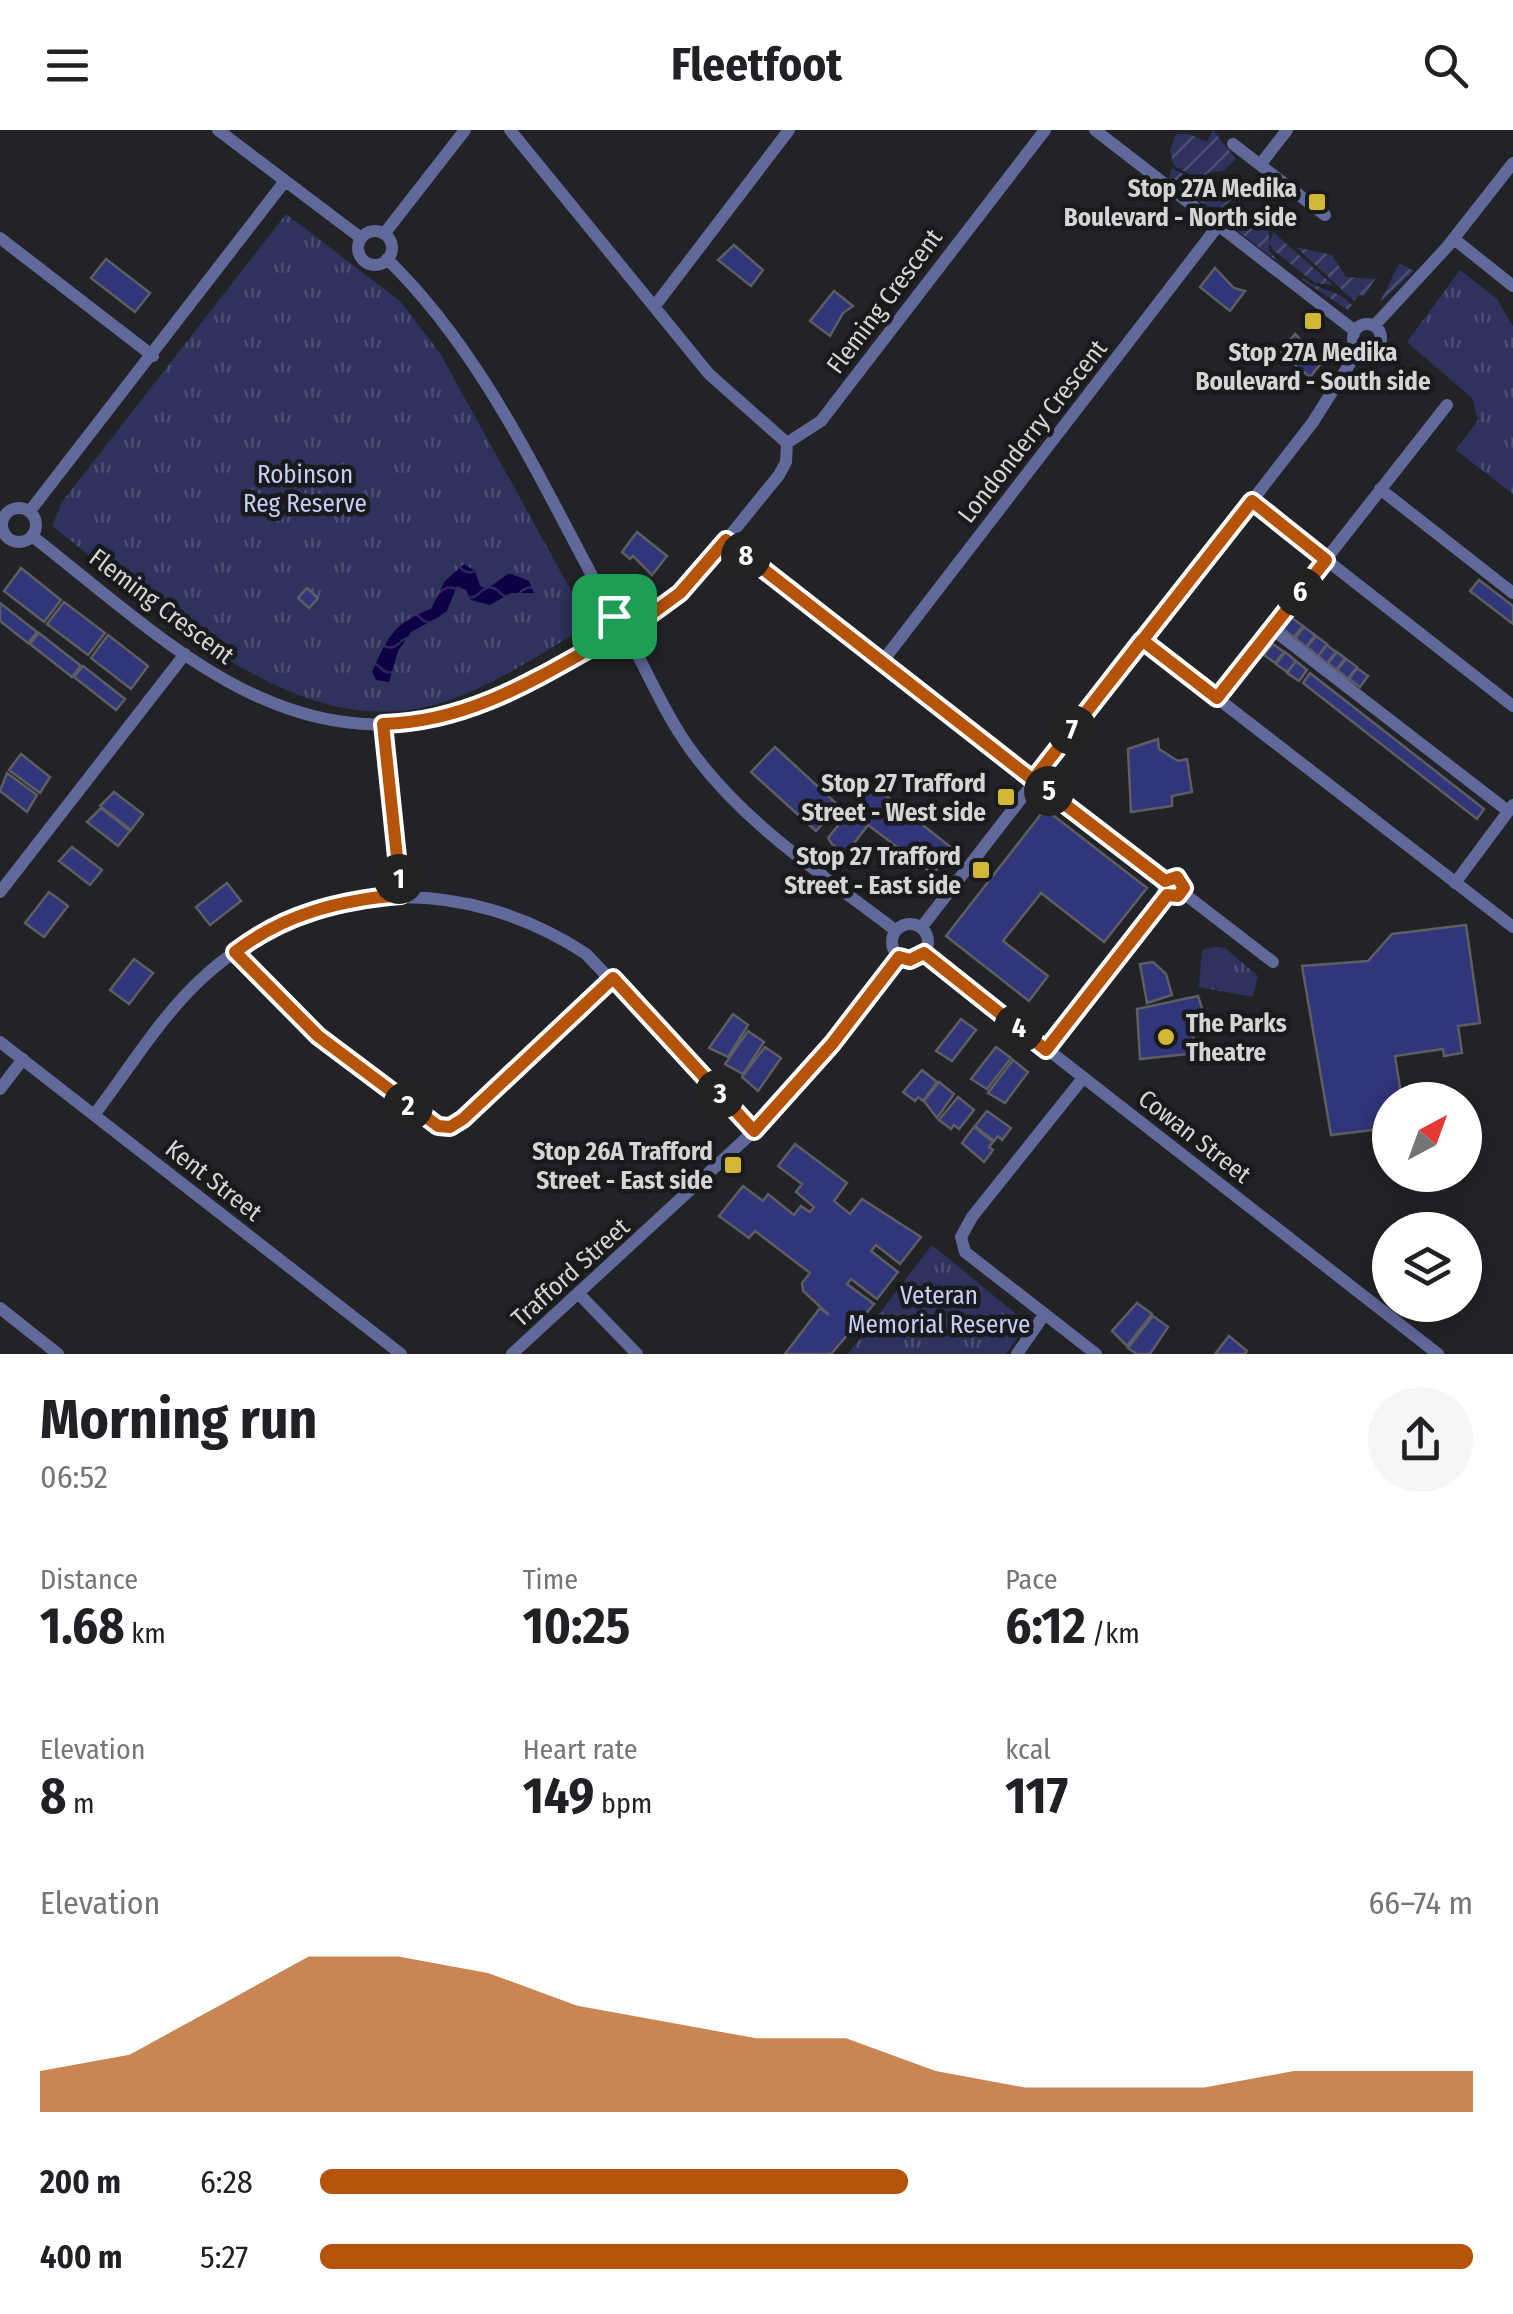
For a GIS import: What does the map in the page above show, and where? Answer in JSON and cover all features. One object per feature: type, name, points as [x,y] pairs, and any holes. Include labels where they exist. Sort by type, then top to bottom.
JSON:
[{"type":"street","points":[[218,130],[361,238]]},
{"type":"street","points":[[384,234],[464,130]]},
{"type":"street","points":[[510,130],[709,374],[787,443],[786,462],[779,475],[726,540],[680,593],[639,623]]},
{"type":"street","points":[[654,307],[786,134],[770,130]]},
{"type":"street","name":"Fleming Crescent","points":[[787,443],[821,421],[1044,130]]},
{"type":"street","points":[[921,928],[1312,422],[1359,349],[1355,331],[1095,130]]},
{"type":"street","points":[[1260,165],[1287,130]]},
{"type":"street","points":[[1233,144],[1325,214]]},
{"type":"street","points":[[1374,326],[1454,238],[1513,163]]},
{"type":"street","points":[[30,511],[285,181]]},
{"type":"street","name":"Londonderry Crescent","points":[[882,662],[1217,227]]},
{"type":"street","points":[[369,232],[384,234],[392,246],[387,259],[377,264],[362,259],[358,249],[361,238],[369,232]]},
{"type":"street","points":[[0,238],[152,356]]},
{"type":"street","points":[[1454,238],[1513,286]]},
{"type":"street","points":[[387,259],[440,316],[484,382],[614,616]]},
{"type":"street","points":[[1355,331],[1366,324],[1380,333],[1378,346],[1366,352],[1359,349]]},
{"type":"street","points":[[1217,698],[1447,406]]},
{"type":"street","points":[[1380,489],[1513,593]]},
{"type":"street","points":[[1252,501],[1513,706]]},
{"type":"street","points":[[4,510],[30,511],[36,523],[32,536],[5,544],[4,510]]},
{"type":"street","name":"Fleming Crescent","points":[[32,536],[239,691],[318,718],[383,724],[444,718],[477,708],[609,638]]},
{"type":"street","points":[[726,540],[1166,888],[1182,892],[1273,962]]},
{"type":"street","points":[[625,613],[639,623],[640,632],[632,644],[616,645],[609,638],[606,628],[614,616],[625,613]]},
{"type":"street","points":[[1272,629],[1510,808],[1456,883]]},
{"type":"street","points":[[1142,640],[1513,928]]},
{"type":"street","points":[[632,644],[688,746],[730,796],[762,828],[895,930]]},
{"type":"street","points":[[0,892],[185,654]]},
{"type":"street","points":[[383,724],[401,895]]},
{"type":"street","points":[[1046,1050],[1166,888]]},
{"type":"street","points":[[94,1115],[176,1005],[235,952],[282,922],[322,907],[401,895],[438,897],[512,915],[554,932],[613,978],[754,1131]]},
{"type":"street","points":[[905,924],[921,928],[928,942],[924,953],[910,960],[899,957],[892,947],[895,930],[905,924]]},
{"type":"street","points":[[235,952],[318,1036],[438,1126],[450,1127],[613,978]]},
{"type":"street","name":"Cowan Street","points":[[924,953],[1438,1354]]},
{"type":"street","name":"Trafford Street","points":[[512,1354],[754,1131],[832,1044],[899,957]]},
{"type":"street","name":"Kent Street","points":[[0,1042],[400,1354]]},
{"type":"street","points":[[0,1089],[23,1060]]},
{"type":"street","points":[[1082,1078],[972,1217],[962,1237],[963,1246],[1044,1316],[1096,1354]]},
{"type":"street","points":[[579,1294],[637,1354]]},
{"type":"street","points":[[0,1308],[58,1354]]},
{"type":"street","points":[[1017,1354],[1044,1316]]},
{"type":"green space","points":[[1213,130],[1236,159],[1223,171],[1207,173],[1209,184],[1174,166],[1170,151],[1176,134],[1189,134],[1207,142]]},
{"type":"green space","points":[[1172,168],[1231,200],[1222,208],[1205,206],[1169,178]]},
{"type":"green space","points":[[1236,202],[1269,228],[1269,251],[1282,265],[1222,219]]},
{"type":"green space","name":"Robinson Reg Reserve","points":[[286,214],[400,301],[440,353],[590,625],[503,676],[434,705],[410,710],[360,710],[311,699],[264,679],[173,622],[52,526],[62,502]]},
{"type":"green space","points":[[1274,232],[1333,285],[1315,283],[1273,250],[1269,242]]},
{"type":"green space","points":[[1296,247],[1332,255],[1346,277],[1375,279],[1364,297],[1359,294],[1354,301]]},
{"type":"green space","points":[[1399,263],[1414,271],[1380,302]]},
{"type":"green space","points":[[1460,270],[1497,299],[1513,326],[1513,494],[1456,450],[1478,420],[1472,398],[1407,342]]},
{"type":"green space","points":[[1303,278],[1340,296],[1352,305],[1348,310]]},
{"type":"green space","points":[[1225,948],[1258,976],[1253,997],[1199,987],[1202,950]]},
{"type":"green space","name":"Veteran Memorial Reserve","points":[[932,1245],[1027,1323],[1006,1354],[848,1354]]},
{"type":"water","points":[[464,564],[475,571],[480,586],[487,589],[509,573],[529,581],[534,593],[511,593],[490,605],[471,600],[466,590],[457,586],[446,613],[411,632],[398,651],[389,682],[376,680],[372,672],[394,632],[431,609],[445,581]]},
{"type":"building","points":[[734,245],[763,270],[751,286],[718,260]]},
{"type":"building","points":[[106,259],[150,293],[135,312],[91,278]]},
{"type":"building","points":[[1215,268],[1234,288],[1245,291],[1230,311],[1200,287]]},
{"type":"building","points":[[834,291],[853,306],[843,313],[830,336],[810,321]]},
{"type":"building","points":[[1295,334],[1314,353],[1326,357],[1310,377],[1280,353]]},
{"type":"building","points":[[637,532],[667,556],[652,575],[633,556],[630,559],[622,552]]},
{"type":"building","points":[[21,568],[61,600],[44,622],[4,591]]},
{"type":"building","points":[[1479,580],[1513,606],[1513,624],[1470,591]]},
{"type":"building","points":[[307,588],[318,598],[309,608],[298,598]]},
{"type":"building","points":[[64,602],[105,633],[88,655],[47,624]]},
{"type":"building","points":[[0,603],[37,632],[28,643],[0,621]]},
{"type":"building","points":[[1292,618],[1303,626],[1294,637],[1283,629]]},
{"type":"building","points":[[1304,627],[1315,635],[1306,647],[1295,638]]},
{"type":"building","points":[[39,633],[81,666],[72,677],[30,644]]},
{"type":"building","points":[[108,635],[148,666],[131,689],[91,658]]},
{"type":"building","points":[[1316,636],[1327,644],[1318,656],[1307,647]]},
{"type":"building","points":[[1273,644],[1284,652],[1275,663],[1264,655]]},
{"type":"building","points":[[1327,645],[1336,652],[1327,663],[1318,656]]},
{"type":"building","points":[[1285,652],[1296,661],[1287,672],[1276,664]]},
{"type":"building","points":[[1337,652],[1345,658],[1336,670],[1328,663]]},
{"type":"building","points":[[1346,659],[1357,667],[1348,679],[1337,670]]},
{"type":"building","points":[[1296,661],[1307,670],[1299,681],[1287,673]]},
{"type":"building","points":[[83,666],[125,699],[116,710],[74,677]]},
{"type":"building","points":[[1357,668],[1368,676],[1360,687],[1349,679]]},
{"type":"building","points":[[1310,673],[1484,809],[1477,819],[1303,683]]},
{"type":"building","points":[[1158,739],[1159,749],[1178,761],[1187,759],[1192,792],[1172,796],[1172,806],[1131,812],[1128,749]]},
{"type":"building","points":[[775,747],[839,806],[816,831],[751,772]]},
{"type":"building","points":[[21,754],[50,777],[40,793],[9,770]]},
{"type":"building","points":[[7,773],[37,795],[27,812],[0,791]]},
{"type":"building","points":[[871,784],[953,849],[933,874],[868,825],[845,855],[832,844],[828,838]]},
{"type":"building","points":[[114,792],[143,814],[131,830],[100,806]]},
{"type":"building","points":[[101,808],[130,831],[118,846],[87,822]]},
{"type":"building","points":[[1045,809],[1147,888],[1104,942],[1041,893],[1003,941],[1048,976],[1029,1001],[946,936]]},
{"type":"building","points":[[72,847],[102,870],[90,885],[59,861]]},
{"type":"building","points":[[227,883],[241,901],[210,925],[196,907]]},
{"type":"building","points":[[49,892],[68,906],[44,937],[25,923]]},
{"type":"building","points":[[1466,925],[1480,1023],[1458,1026],[1462,1053],[1444,1056],[1443,1049],[1395,1056],[1399,1082],[1372,1082],[1372,1130],[1331,1135],[1302,966],[1368,961],[1392,934]]},
{"type":"building","points":[[134,959],[153,973],[129,1004],[110,990]]},
{"type":"building","points":[[1153,962],[1166,974],[1172,995],[1147,1003],[1140,964]]},
{"type":"building","name":"The Parks Theatre","points":[[1198,996],[1206,1021],[1189,1022],[1198,1053],[1140,1059],[1137,1009]]},
{"type":"building","points":[[733,1014],[748,1025],[728,1057],[709,1048]]},
{"type":"building","points":[[961,1019],[976,1030],[952,1061],[936,1051]]},
{"type":"building","points":[[748,1031],[764,1042],[743,1074],[725,1064]]},
{"type":"building","points":[[765,1047],[781,1058],[758,1091],[742,1077]]},
{"type":"building","points":[[996,1047],[1011,1058],[987,1089],[971,1079]]},
{"type":"building","points":[[1013,1060],[1028,1072],[1005,1103],[988,1093]]},
{"type":"building","points":[[922,1070],[937,1082],[923,1101],[918,1097],[915,1101],[903,1092]]},
{"type":"building","points":[[939,1082],[954,1094],[937,1118],[924,1101]]},
{"type":"building","points":[[958,1097],[974,1110],[959,1129],[954,1125],[951,1129],[939,1120]]},
{"type":"building","points":[[987,1111],[1011,1128],[1002,1140],[998,1136],[994,1141],[975,1126]]},
{"type":"building","points":[[974,1127],[993,1142],[989,1147],[993,1150],[984,1162],[962,1143]]},
{"type":"building","points":[[795,1144],[847,1183],[834,1201],[850,1214],[862,1199],[921,1237],[900,1264],[876,1245],[871,1251],[898,1272],[877,1299],[851,1279],[847,1284],[874,1304],[831,1354],[785,1354],[820,1308],[829,1315],[803,1291],[802,1283],[810,1273],[755,1231],[749,1238],[719,1216],[743,1186],[763,1201],[768,1194],[794,1215],[801,1206],[810,1212],[814,1207],[796,1192],[802,1184],[778,1166]]},
{"type":"building","points":[[1137,1303],[1152,1314],[1127,1346],[1112,1331]]},
{"type":"building","points":[[1153,1316],[1168,1327],[1150,1354],[1137,1354],[1128,1348]]},
{"type":"building","points":[[1229,1336],[1247,1351],[1245,1354],[1215,1354]]},
{"type":"place","name":"Stop 27A Medika Boulevard - North side","points":[[1317,202]]},
{"type":"place","name":"Stop 27A Medika Boulevard - South side","points":[[1313,321]]},
{"type":"place","name":"Stop 27 Trafford Street - West side","points":[[1006,797]]},
{"type":"place","name":"Stop 27 Trafford Street - East side","points":[[981,870]]},
{"type":"place","name":"The Parks Theatre","points":[[1166,1037]]},
{"type":"place","name":"Stop 26A Trafford Street - East side","points":[[733,1165]]},
{"type":"route","points":[[614,616],[606,628],[609,638],[512,692],[444,718],[383,724],[401,895],[322,907],[282,922],[235,952],[283,1006],[438,1126],[450,1127],[463,1119],[613,978],[754,1131],[832,1044],[899,957],[916,960],[924,953],[1046,1050],[1167,895],[1178,896],[1184,888],[1181,879],[1172,876],[1165,881],[1033,780],[1142,640],[1217,698],[1326,560],[1252,501],[1142,640],[1088,710],[1033,780],[726,540],[680,593],[639,623],[631,614],[614,616]]}]
